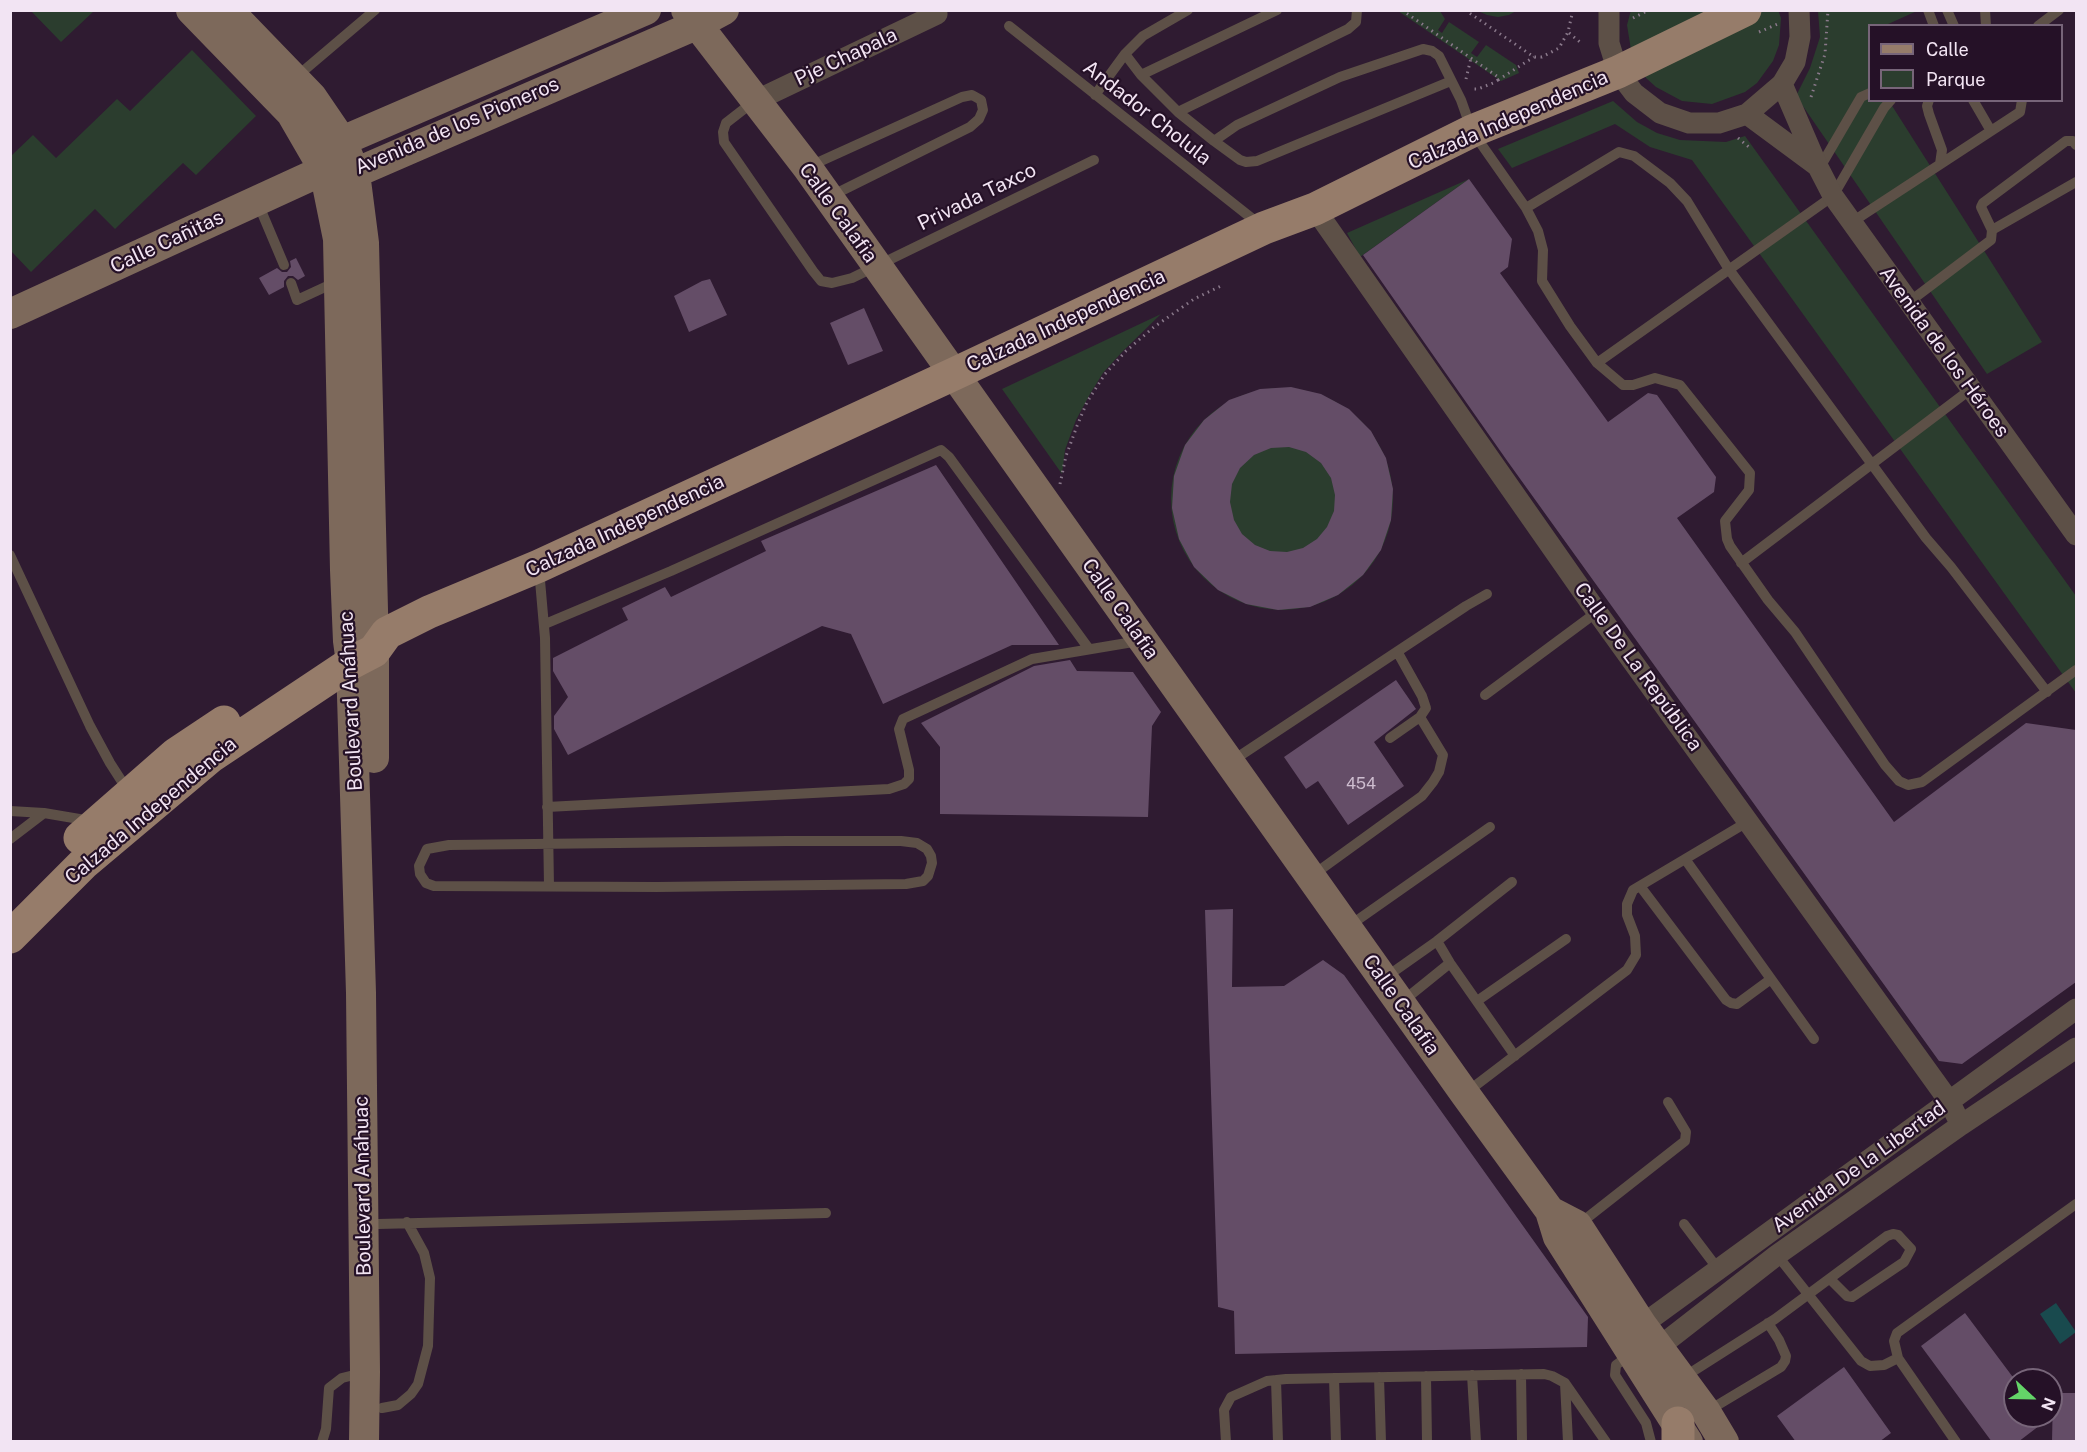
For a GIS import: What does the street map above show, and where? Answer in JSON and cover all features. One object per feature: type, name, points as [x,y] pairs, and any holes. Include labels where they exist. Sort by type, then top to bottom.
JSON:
[{"type":"main road","name":"Calzada Independencia","points":[[10,905],[98,822],[176,754],[367,644],[429,612],[539,566],[1264,228],[1315,209],[1472,131],[1618,72],[1745,10]]},
{"type":"main road","name":"Calzada Independencia","points":[[10,937],[84,863],[210,757],[367,644]]},
{"type":"street","name":"Boulevard Anáhuac","points":[[191,10],[291,113],[324,170],[338,239],[339,281],[367,644],[361,993],[364,1442]]},
{"type":"street","name":"Boulevard Anáhuac","points":[[228,10],[312,97],[342,141],[355,173],[364,243],[367,644],[382,1442]]},
{"type":"street","name":"Avenida de los Pioneros","points":[[646,10],[342,141],[324,170],[355,173],[691,18],[724,10]]},
{"type":"street","points":[[1609,10],[1609,42],[1618,72],[1634,93],[1660,113],[1689,123],[1719,123],[1747,114],[1782,84],[1795,62],[1800,37],[1799,10]]},
{"type":"street","name":"Pje Chapala","points":[[754,101],[937,14]]},
{"type":"street","name":"Calle Calafia","points":[[691,18],[828,197],[1464,1094],[1645,1342],[1687,1429],[1724,1442]]},
{"type":"street","name":"Avenida de los Héroes","points":[[1782,84],[1833,196],[2076,535]]},
{"type":"street","name":"Avenida de los Héroes","points":[[1747,114],[1818,167]]},
{"type":"street","name":"Calle Cañitas","points":[[10,314],[324,170]]},
{"type":"street","name":"Calle De La República","points":[[1315,209],[1597,612],[1949,1101],[1961,1125]]},
{"type":"street","name":"Avenida De la Libertad","points":[[1645,1342],[1718,1269],[2076,1009]]},
{"type":"street","name":"Avenida De la Libertad","points":[[1645,1342],[1777,1255],[1961,1125],[2076,1048]]},
{"type":"street","name":"Calle Calafia","points":[[1645,1342],[1682,1378],[1687,1429]]},
{"type":"lane","points":[[294,79],[375,10]]},
{"type":"lane","points":[[1095,95],[1125,54],[1143,36],[1188,10]]},
{"type":"lane","points":[[1141,75],[1277,10]]},
{"type":"lane","points":[[1178,112],[1348,29],[1356,22],[1357,10]]},
{"type":"lane","points":[[2041,24],[2059,10]]},
{"type":"lane","name":"Andador Cholula","points":[[1009,26],[1264,228]]},
{"type":"lane","points":[[1214,141],[1237,125],[1340,77],[1423,49],[1432,51],[1439,56],[1461,100],[1472,131],[1526,208],[1538,231],[1543,250],[1542,281],[1570,326],[1597,363],[1623,385],[1633,385],[1655,378],[1680,385],[1750,473],[1749,490],[1725,521],[1727,538],[1741,563],[1795,632],[1885,765],[1904,784],[1922,782],[2076,670]]},
{"type":"lane","points":[[1125,54],[1141,75],[1178,112],[1214,141],[1246,162],[1257,161],[1451,81]]},
{"type":"lane","points":[[1818,167],[1861,97],[1868,94]]},
{"type":"lane","points":[[807,168],[962,96],[972,95],[981,100],[983,110],[979,119],[970,127],[828,197]]},
{"type":"lane","name":"Privada Taxco","points":[[754,101],[726,123],[723,132],[724,142],[813,271],[821,281],[832,283],[852,278],[1094,160]]},
{"type":"lane","points":[[1597,363],[1728,268],[1833,196],[1889,102]]},
{"type":"lane","points":[[1928,102],[1929,114],[1942,150],[1940,164]]},
{"type":"lane","points":[[1974,102],[1991,131]]},
{"type":"lane","points":[[1852,222],[2020,112],[2022,102]]},
{"type":"lane","points":[[1909,302],[1988,243],[1992,237],[1992,231],[1981,207],[1983,203],[2066,141],[2073,141],[2076,146]]},
{"type":"lane","points":[[1526,208],[1619,152],[1634,156],[1663,177],[1680,193],[1728,268],[1926,538],[1951,567],[2046,692]]},
{"type":"lane","points":[[1992,231],[2076,182]]},
{"type":"lane","points":[[256,201],[284,265]]},
{"type":"lane","points":[[291,283],[297,300],[339,281]]},
{"type":"lane","points":[[1741,563],[1971,389]]},
{"type":"lane","points":[[544,624],[671,571],[941,450],[949,456],[1089,650]]},
{"type":"lane","points":[[10,555],[90,726],[130,794]]},
{"type":"lane","points":[[539,566],[544,624],[549,886]]},
{"type":"lane","points":[[1230,763],[1487,594]]},
{"type":"lane","points":[[1485,695],[1597,612]]},
{"type":"lane","points":[[547,807],[889,789],[904,784],[909,779],[908,761],[899,729],[903,719],[1032,659],[1143,641]]},
{"type":"lane","points":[[1390,738],[1420,717],[1426,708],[1425,702],[1398,653]]},
{"type":"lane","points":[[1310,877],[1422,796],[1433,782],[1439,772],[1443,755],[1420,717]]},
{"type":"lane","points":[[10,811],[44,813],[98,822]]},
{"type":"lane","points":[[10,839],[44,813]]},
{"type":"lane","points":[[1464,1094],[1613,982],[1633,962],[1636,944],[1627,904],[1633,890],[1749,821]]},
{"type":"lane","points":[[1347,928],[1490,827]]},
{"type":"lane","points":[[902,841],[917,843],[927,849],[932,863],[928,876],[923,881],[906,884],[549,886],[434,886],[426,883],[420,874],[419,866],[427,849],[435,847],[902,841]]},
{"type":"lane","points":[[1685,859],[1814,1039]]},
{"type":"lane","points":[[1383,979],[1437,941],[1512,882]]},
{"type":"lane","points":[[1640,886],[1726,1000],[1737,1004],[1771,979]]},
{"type":"lane","points":[[1477,1001],[1566,939]]},
{"type":"lane","points":[[1437,941],[1515,1056]]},
{"type":"lane","points":[[1400,1003],[1450,963]]},
{"type":"lane","points":[[1561,1224],[1685,1141],[1686,1132],[1668,1102]]},
{"type":"lane","points":[[1956,1442],[1898,1358],[1894,1341],[1897,1333],[2076,1204]]},
{"type":"lane","points":[[378,1224],[825,1213]]},
{"type":"lane","points":[[382,1408],[398,1405],[411,1394],[418,1384],[428,1346],[430,1278],[424,1253],[407,1222]]},
{"type":"lane","points":[[1684,1224],[1718,1269]]},
{"type":"lane","points":[[1682,1378],[1807,1296],[1887,1236],[1893,1234],[1902,1237],[1911,1249],[1904,1262],[1852,1297],[1847,1296],[1830,1279]]},
{"type":"lane","points":[[1777,1255],[1807,1296],[1861,1361],[1866,1365],[1884,1365],[1898,1358]]},
{"type":"lane","points":[[1687,1429],[1781,1367],[1786,1356],[1768,1323]]},
{"type":"lane","points":[[1645,1342],[1618,1362],[1615,1375],[1650,1429],[1651,1442]]},
{"type":"lane","points":[[322,1442],[326,1429],[329,1388],[342,1378],[365,1372]]},
{"type":"lane","points":[[1521,1374],[1522,1442]]},
{"type":"lane","points":[[1226,1442],[1224,1410],[1231,1397],[1276,1380],[1544,1374],[1565,1383],[1606,1442]]},
{"type":"lane","points":[[1472,1375],[1476,1442]]},
{"type":"lane","points":[[1426,1376],[1427,1442]]},
{"type":"lane","points":[[1379,1377],[1381,1442]]},
{"type":"lane","points":[[1334,1378],[1335,1442]]},
{"type":"lane","points":[[1276,1380],[1278,1442]]},
{"type":"lane","points":[[1565,1383],[1568,1442]]},
{"type":"path","points":[[1402,10],[1472,58],[1498,77],[1498,80]]},
{"type":"path","points":[[1465,10],[1534,57]]},
{"type":"path","points":[[1472,58],[1466,80],[1468,86],[1474,90],[1498,80],[1534,57],[1542,57],[1558,48],[1568,32],[1573,10]]},
{"type":"path","points":[[1633,18],[1649,10]]},
{"type":"path","points":[[1811,98],[1825,54],[1828,10]]},
{"type":"path","points":[[1568,32],[1581,43]]},
{"type":"path","points":[[1043,500],[1061,483],[1066,456],[1077,426],[1087,402],[1105,374],[1126,351],[1154,327],[1194,299],[1221,286]]},
{"type":"green space","points":[[1631,10],[1778,10],[1781,18],[1779,45],[1773,61],[1757,83],[1745,92],[1712,104],[1682,101],[1656,87],[1646,78],[1632,56],[1627,25]]},
{"type":"green space","points":[[31,11],[94,11],[61,42]]},
{"type":"green space","points":[[1398,11],[1440,11],[1445,19],[1438,30],[1442,33],[1449,22],[1479,42],[1471,53],[1477,57],[1486,45],[1516,65],[1519,73],[1501,81]]},
{"type":"green space","points":[[1478,11],[1516,11],[1498,17]]},
{"type":"green space","points":[[1818,11],[1917,11],[1888,24],[1868,24],[1868,102],[1890,102],[2042,342],[1987,374],[1796,96],[1810,68],[1820,37]]},
{"type":"green space","points":[[192,50],[256,116],[196,175],[183,163],[115,229],[95,209],[31,272],[11,251],[11,156],[33,135],[56,158],[117,99],[130,111]]},
{"type":"green space","points":[[1613,101],[1637,122],[1657,133],[1680,140],[1726,142],[1745,136],[2076,596],[2076,693],[1692,160],[1650,147],[1615,124],[1512,168],[1498,149]]},
{"type":"green space","points":[[1469,179],[1360,257],[1347,233]]},
{"type":"green space","points":[[1161,314],[1103,373],[1090,394],[1076,420],[1065,450],[1062,474],[1002,389]]},
{"type":"green space","points":[[1282,388],[1314,393],[1324,397],[1343,407],[1360,421],[1374,438],[1384,457],[1388,467],[1393,499],[1388,531],[1384,541],[1374,560],[1360,577],[1343,591],[1324,601],[1314,605],[1282,610],[1250,605],[1240,601],[1221,591],[1204,577],[1190,560],[1180,541],[1176,531],[1171,499],[1176,467],[1180,457],[1190,438],[1204,421],[1221,407],[1240,397],[1250,393]]},
{"type":"shaded area","points":[[2056,1303],[2076,1332],[2060,1344],[2040,1314]]},
{"type":"building","points":[[1469,179],[1512,239],[1508,267],[1500,273],[1608,422],[1648,393],[1657,395],[1716,477],[1714,492],[1677,518],[1894,822],[2026,723],[2076,730],[2076,982],[1962,1064],[1939,1061],[1508,462],[1363,255]]},
{"type":"building","points":[[296,258],[305,276],[298,280],[293,276],[288,276],[284,281],[284,287],[269,295],[259,278],[277,268],[282,272],[287,272],[291,267],[290,261]]},
{"type":"building","points":[[710,279],[727,315],[689,332],[674,296]]},
{"type":"building","points":[[864,308],[883,351],[848,365],[830,323]]},
{"type":"building","points":[[1291,387],[1321,394],[1349,409],[1371,431],[1386,458],[1393,489],[1391,520],[1381,550],[1363,575],[1338,595],[1310,607],[1278,610],[1246,604],[1218,590],[1194,567],[1179,539],[1172,508],[1174,476],[1185,445],[1204,420],[1229,400],[1260,389]],"holes":[[[1289,447],[1306,452],[1321,463],[1331,478],[1335,495],[1334,511],[1327,527],[1317,539],[1303,548],[1287,552],[1270,551],[1255,545],[1242,534],[1234,520],[1230,502],[1232,484],[1240,468],[1254,455],[1271,448]]]},
{"type":"building","points":[[936,465],[1059,645],[1012,645],[883,704],[851,634],[822,626],[568,755],[554,729],[554,716],[568,697],[553,671],[553,658],[628,620],[622,608],[665,587],[671,597],[766,551],[761,541]]},
{"type":"building","points":[[1070,660],[1077,671],[1133,672],[1161,712],[1152,726],[1148,817],[940,814],[940,747],[921,723],[1034,666]]},
{"type":"building","points":[[1396,680],[1416,709],[1374,742],[1404,786],[1348,825],[1318,781],[1306,789],[1284,757]]},
{"type":"building","points":[[1233,909],[1232,987],[1284,986],[1323,960],[1344,975],[1588,1317],[1587,1347],[1235,1354],[1234,1311],[1218,1307],[1205,910]]},
{"type":"building","points":[[1965,1313],[2006,1368],[2003,1368],[2003,1428],[2036,1428],[2018,1442],[1992,1442],[1921,1346]]},
{"type":"building","points":[[1844,1367],[1891,1433],[1879,1442],[1796,1442],[1777,1416]]},
{"type":"building","points":[[2063,1393],[2076,1393],[2076,1442],[2052,1442],[2052,1428],[2063,1428]]}]
